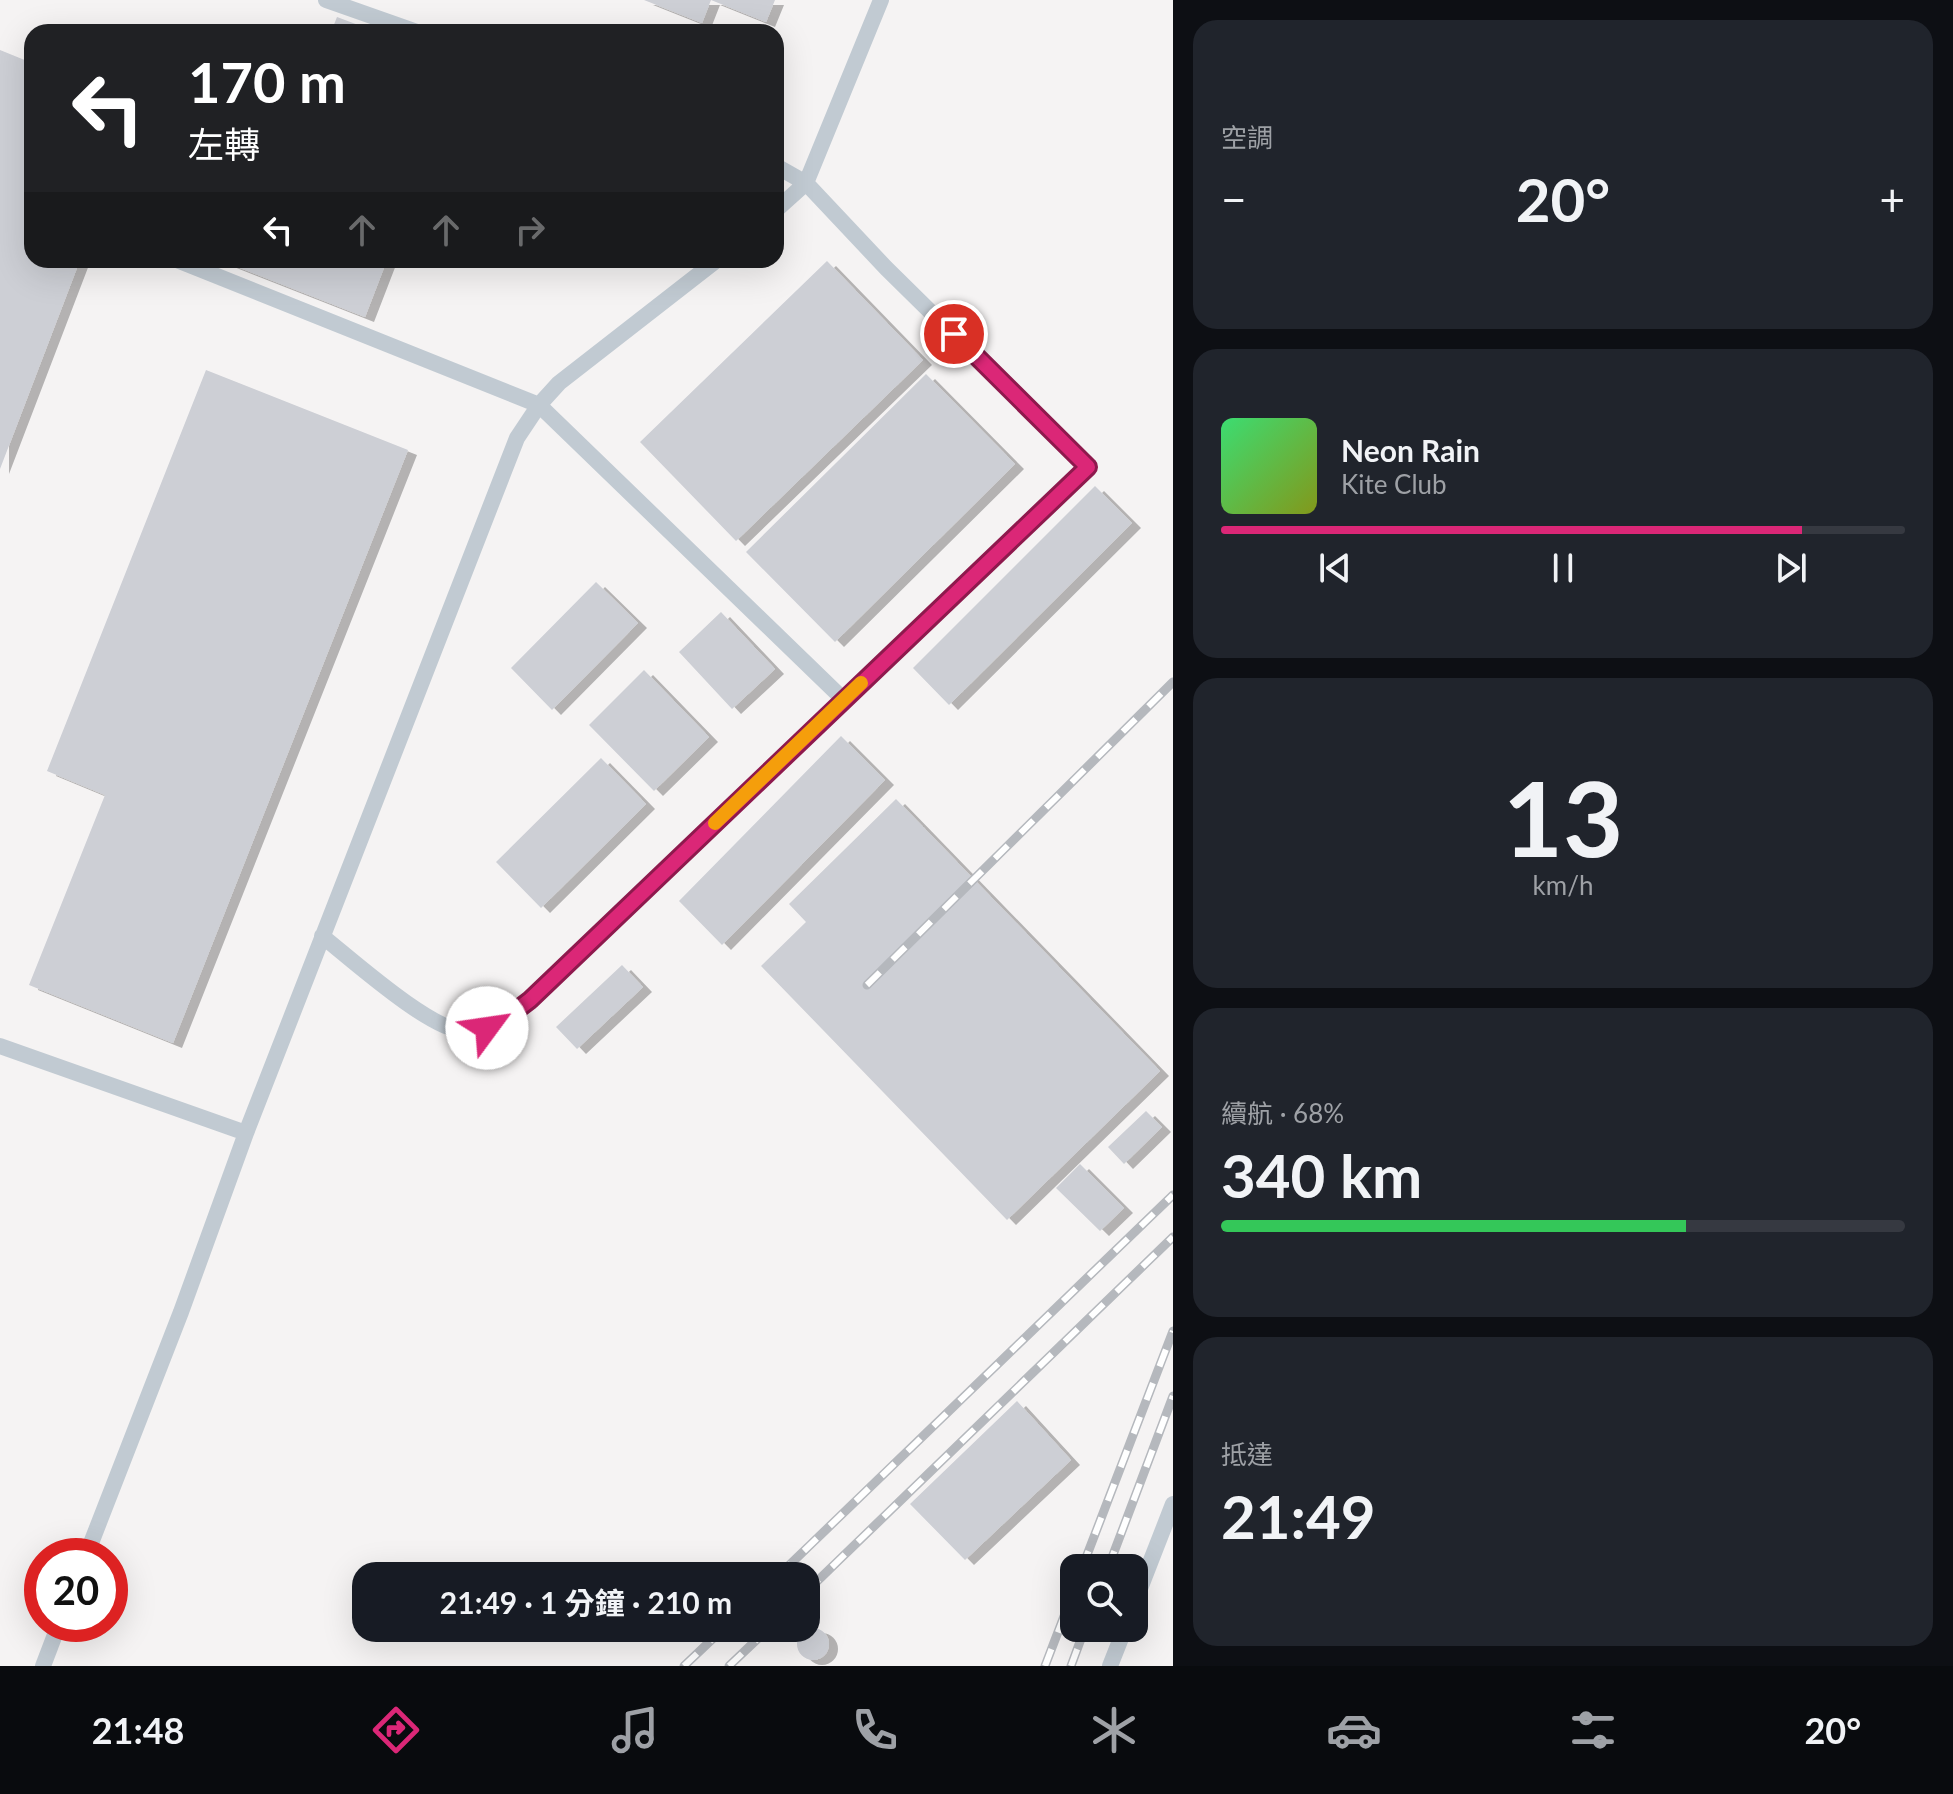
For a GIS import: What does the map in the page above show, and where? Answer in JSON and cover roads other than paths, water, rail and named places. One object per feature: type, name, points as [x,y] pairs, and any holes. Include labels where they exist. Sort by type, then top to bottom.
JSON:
[{"type":"lane","points":[[326,0],[394,24]]},
{"type":"lane","points":[[784,203],[806,183],[881,0]]},
{"type":"lane","points":[[322,936],[438,1024],[462,1032],[487,1028],[509,1016],[530,1000],[1088,467],[886,268],[806,183],[784,171]]},
{"type":"lane","points":[[197,268],[539,405],[844,700]]},
{"type":"lane","points":[[93,1538],[181,1312],[246,1133],[517,438],[539,405],[559,383],[707,268]]},
{"type":"lane","points":[[0,1046],[246,1133]]},
{"type":"lane","points":[[1148,1568],[1173,1504]]},
{"type":"lane","points":[[43,1666],[52,1642]]},
{"type":"lane","points":[[1110,1666],[1119,1642]]},
{"type":"railway","points":[[867,985],[1173,682]]},
{"type":"railway","points":[[793,1562],[1173,1195]]},
{"type":"railway","points":[[820,1578],[1173,1237]]},
{"type":"railway","points":[[1087,1554],[1173,1331]]},
{"type":"railway","points":[[1113,1554],[1173,1396]]},
{"type":"railway","points":[[1045,1666],[1060,1627]]},
{"type":"railway","points":[[684,1666],[709,1642]]},
{"type":"railway","points":[[729,1666],[754,1642]]},
{"type":"railway","points":[[1071,1666],[1080,1642]]}]
